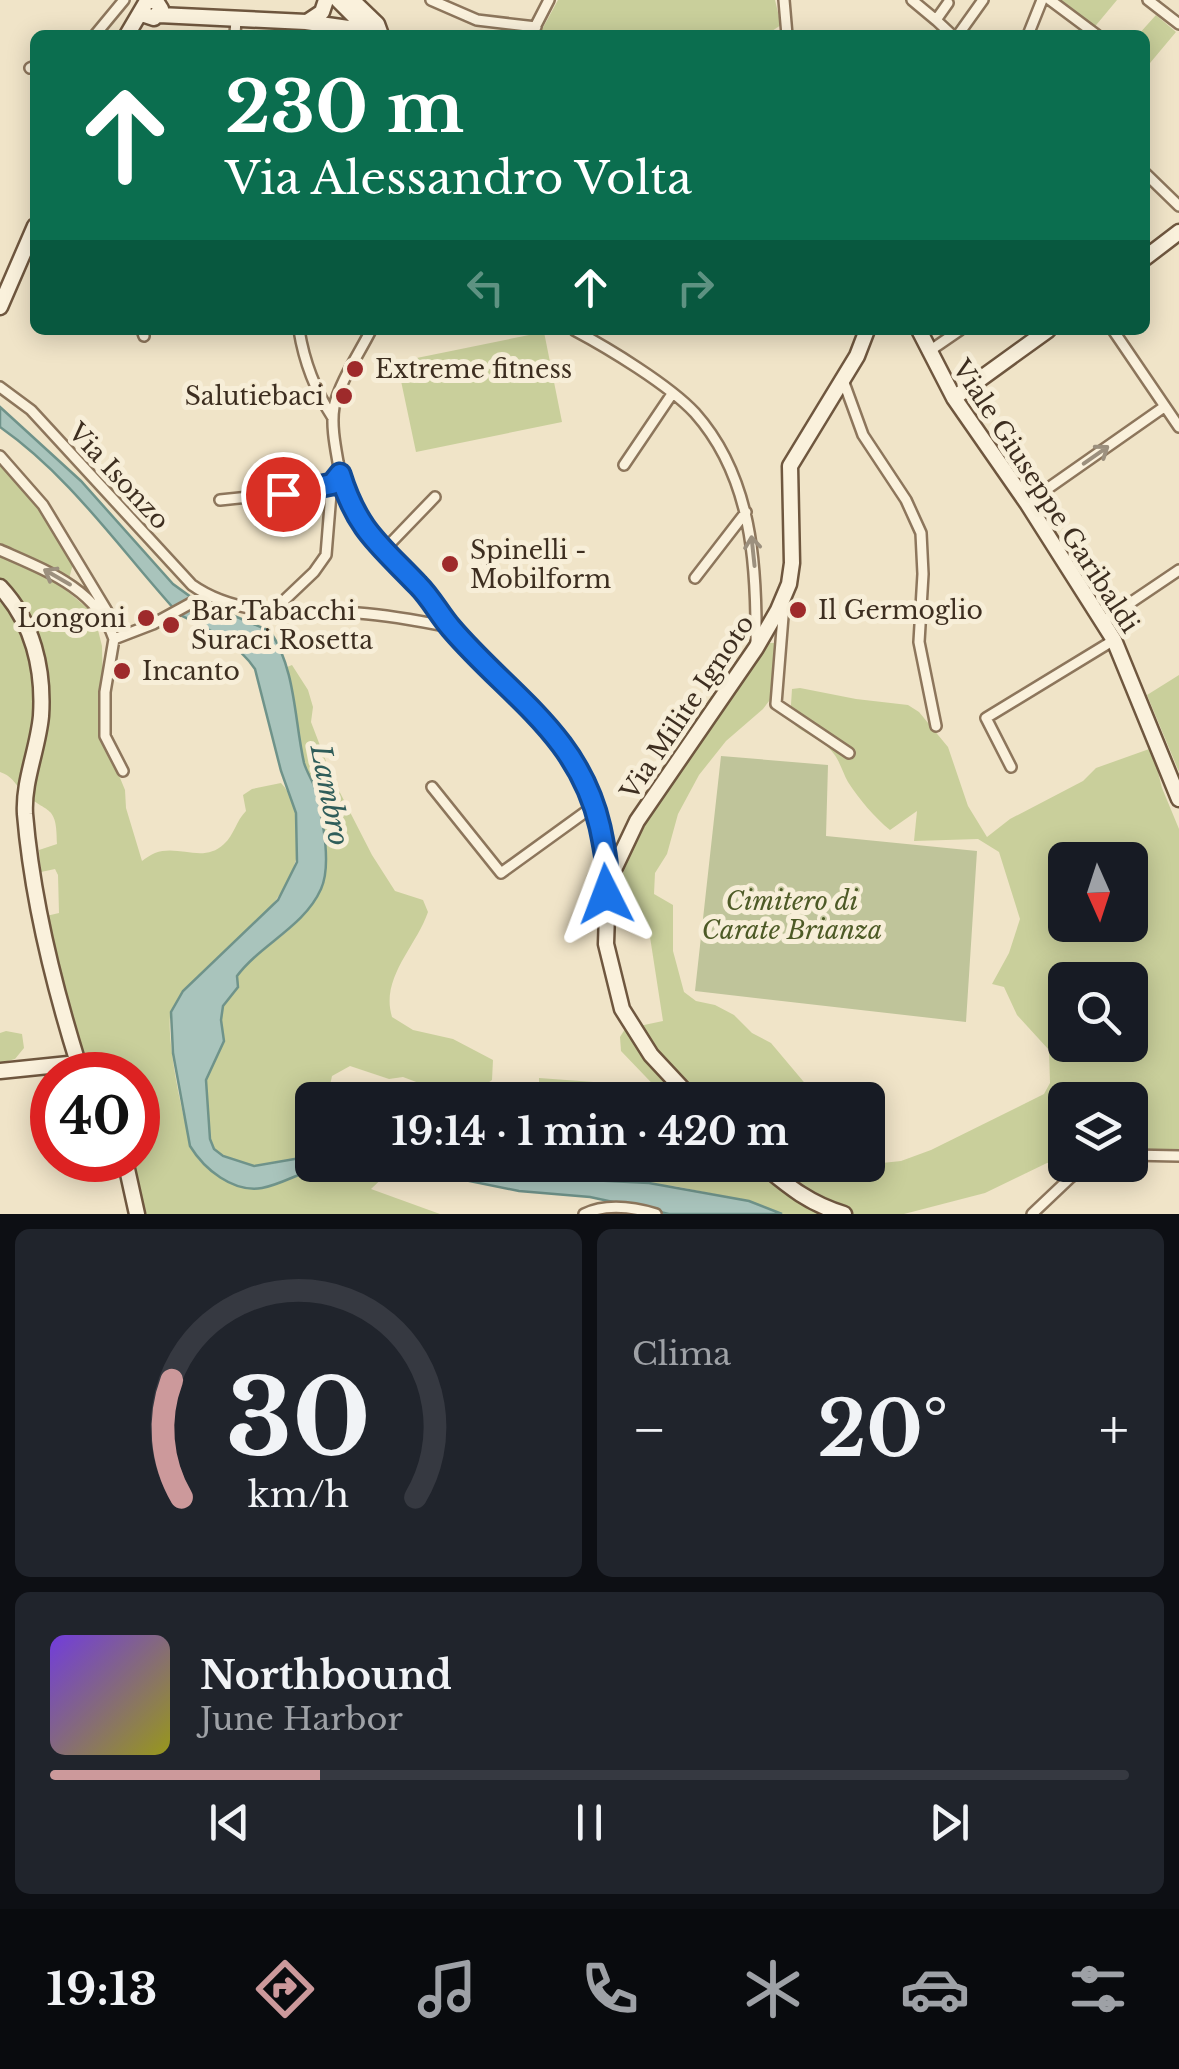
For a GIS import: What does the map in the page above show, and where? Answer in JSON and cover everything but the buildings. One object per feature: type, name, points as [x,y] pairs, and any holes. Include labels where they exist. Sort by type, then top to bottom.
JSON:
[{"type":"street","points":[[306,22],[322,12],[326,0]]},
{"type":"street","points":[[338,0],[373,30]]},
{"type":"street","points":[[352,0],[377,24],[377,30]]},
{"type":"street","points":[[431,0],[478,20],[529,30]]},
{"type":"street","points":[[534,30],[549,0]]},
{"type":"street","points":[[784,0],[786,30]]},
{"type":"street","points":[[912,0],[949,30]]},
{"type":"street","points":[[959,30],[983,0]]},
{"type":"street","points":[[1030,30],[1041,1],[1089,30]]},
{"type":"street","points":[[1150,1],[1179,24]]},
{"type":"street","points":[[936,20],[948,2]]},
{"type":"street","points":[[105,30],[148,5],[180,16],[306,22],[358,30]]},
{"type":"street","points":[[131,30],[148,5]]},
{"type":"street","points":[[235,30],[236,19]]},
{"type":"street","points":[[1150,178],[1179,206]]},
{"type":"street","points":[[1150,254],[1179,232]]},
{"type":"street","points":[[0,307],[30,238]]},
{"type":"street","points":[[300,335],[323,403],[334,418]]},
{"type":"street","points":[[368,335],[341,389],[334,418],[340,474],[360,523],[420,587],[450,627],[552,730],[577,764],[595,805],[610,875]]},
{"type":"street","points":[[582,335],[672,394],[696,415],[716,443],[746,512],[754,558],[756,648]]},
{"type":"street","name":"Via Milite Ignoto","points":[[676,1082],[650,1054],[622,1009],[606,944],[610,875],[636,821],[756,648],[784,596],[792,563],[790,466],[858,356],[865,335]]},
{"type":"street","name":"Viale Giuseppe Garibaldi","points":[[921,335],[954,398],[1114,640],[1179,799]]},
{"type":"street","points":[[928,352],[953,335]]},
{"type":"street","points":[[954,398],[1041,335]]},
{"type":"street","points":[[1116,335],[1179,427]]},
{"type":"street","points":[[842,378],[863,435],[906,500],[921,533],[924,563],[919,642],[936,726]]},
{"type":"street","name":"Via Isonzo","points":[[0,386],[32,410],[202,597]]},
{"type":"street","points":[[624,465],[672,394]]},
{"type":"street","points":[[1027,503],[1164,406]]},
{"type":"street","points":[[0,456],[43,504],[107,611],[105,616]]},
{"type":"street","points":[[273,611],[314,572],[326,554],[332,484],[340,474]]},
{"type":"street","points":[[220,500],[306,491],[332,484]]},
{"type":"street","points":[[383,551],[435,497]]},
{"type":"street","points":[[695,578],[746,512]]},
{"type":"street","points":[[0,550],[58,576],[105,616],[114,640],[105,692],[105,736],[123,771]]},
{"type":"street","points":[[1102,622],[1179,570]]},
{"type":"street","points":[[0,588],[26,623],[36,655],[40,717],[25,811],[52,975],[77,1052]]},
{"type":"street","points":[[784,596],[776,704],[849,753]]},
{"type":"street","points":[[114,640],[202,597],[273,611],[384,615],[450,627]]},
{"type":"street","points":[[1011,767],[986,718],[1114,640]]},
{"type":"street","points":[[432,787],[501,873],[595,805]]},
{"type":"street","points":[[0,1071],[30,1070]]},
{"type":"street","points":[[1148,1155],[1179,1156]]},
{"type":"street","points":[[130,1182],[137,1214]]},
{"type":"street","points":[[782,1182],[817,1206],[844,1214]]},
{"type":"street","points":[[1032,1214],[1067,1182]]},
{"type":"street","points":[[584,1214],[625,1207],[656,1214]]},
{"type":"green space","points":[[558,0],[775,0],[781,25],[774,30],[542,30]]},
{"type":"green space","points":[[1054,0],[1117,0],[1092,30]]},
{"type":"green space","points":[[1156,15],[1176,32],[1150,63],[1150,30],[1142,30]]},
{"type":"green space","points":[[545,335],[562,422],[416,452],[397,362]]},
{"type":"green space","points":[[0,462],[40,510],[73,564],[66,590],[94,614],[102,646],[104,739],[125,790],[126,808],[142,861],[164,851],[216,850],[246,811],[243,795],[252,789],[281,783],[296,812],[297,853],[282,891],[257,923],[183,993],[171,1012],[178,1087],[188,1133],[199,1160],[226,1180],[244,1187],[274,1185],[295,1177],[295,1182],[378,1182],[371,1189],[440,1214],[140,1214],[137,1182],[160,1182],[160,1052],[81,1052],[42,917],[59,913],[58,875],[55,869],[41,872],[39,850],[57,844],[55,822],[50,811],[0,772]]},
{"type":"green space","points":[[768,643],[775,643],[778,649],[772,697],[726,741],[699,775],[678,814],[667,854],[655,873],[654,894],[673,905],[673,951],[684,992],[696,1001],[734,1015],[752,1033],[771,1043],[804,1082],[651,1082],[621,1051],[620,1037],[625,1029],[663,1021],[648,924],[616,923],[617,896],[630,848]]},
{"type":"green space","points":[[292,665],[308,690],[313,707],[311,722],[332,777],[372,855],[395,891],[423,900],[428,912],[395,976],[391,989],[392,1017],[413,1030],[453,1039],[493,1060],[492,1080],[416,1082],[403,1077],[389,1079],[350,1066],[332,1076],[331,1082],[295,1082],[295,1159],[254,1166],[214,1149],[206,1080],[224,1041],[221,1013],[238,987],[236,976],[302,917],[319,890],[324,872],[324,837],[299,742],[287,667]]},
{"type":"green space","points":[[1179,675],[1179,772],[1147,695]]},
{"type":"green space","points":[[792,689],[908,705],[919,712],[948,747],[968,806],[987,837],[1010,819],[1083,781],[1096,768],[1152,748],[1162,788],[1179,829],[1179,1156],[1148,1155],[1148,1082],[1050,1082],[1049,1062],[1148,1062],[1148,962],[1048,962],[1048,1049],[1017,1015],[1004,987],[992,984],[1009,953],[1020,919],[999,852],[978,839],[914,841],[917,811],[890,830],[857,795],[829,748],[790,720]]},
{"type":"green space","name":"Cimitero di Carate Brianza","points":[[721,756],[828,765],[826,836],[977,851],[966,1022],[695,991]]},
{"type":"green space","points":[[0,1033],[22,1034],[24,1048],[15,1059],[0,1063]]},
{"type":"green space","points":[[539,1078],[593,1082],[539,1082]]},
{"type":"green space","points":[[1048,1087],[1048,1163],[985,1193],[904,1214],[782,1214],[749,1201],[674,1186],[607,1182],[885,1182],[885,1163],[931,1150],[1044,1094]]},
{"type":"water","points":[[0,407],[81,481],[173,584],[195,600],[176,611],[71,490],[0,427]]},
{"type":"water","points":[[199,601],[270,631],[290,678],[304,763],[316,791],[325,840],[324,879],[313,902],[237,976],[238,987],[223,1006],[224,1041],[206,1080],[214,1149],[254,1166],[295,1159],[295,1177],[262,1188],[240,1187],[220,1178],[190,1146],[173,1053],[171,1012],[183,991],[278,900],[297,862],[296,813],[255,669],[230,643],[178,614]]},
{"type":"water","points":[[475,1182],[649,1183],[749,1201],[782,1214],[669,1214],[590,1197],[519,1191]]},
{"type":"place","name":"Extreme fitness","points":[[355,369]]},
{"type":"place","name":"Salutiebaci","points":[[344,396]]},
{"type":"place","name":"Spinelli - Mobilform","points":[[450,564]]},
{"type":"place","name":"Il Germoglio","points":[[798,610]]},
{"type":"place","name":"Longoni","points":[[146,618]]},
{"type":"place","name":"Bar Tabacchi Suraci Rosetta","points":[[171,625]]},
{"type":"place","name":"Incanto","points":[[122,671]]},
{"type":"route","points":[[283,494],[332,484],[340,474],[350,505],[370,538],[420,587],[450,627],[552,730],[583,775],[595,805],[610,875],[606,894]]},
{"type":"water label","name":"Lambro","points":[[330,795]]}]
